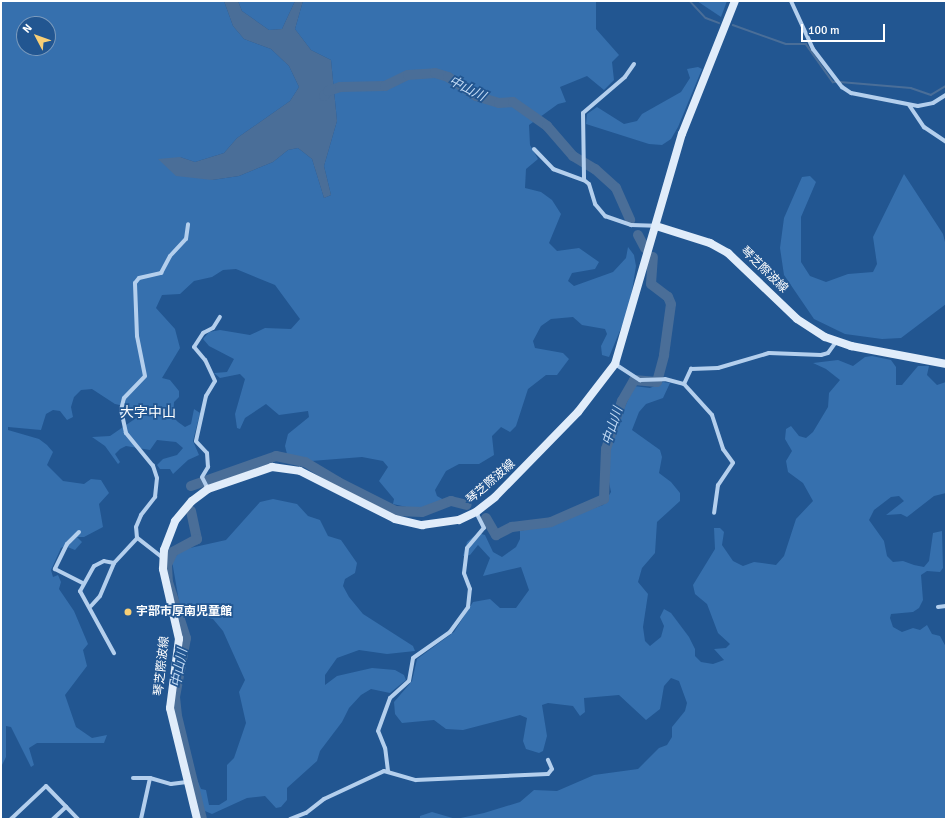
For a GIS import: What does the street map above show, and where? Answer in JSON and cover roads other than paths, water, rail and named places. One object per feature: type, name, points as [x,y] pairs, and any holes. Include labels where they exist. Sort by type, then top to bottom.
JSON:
[{"type":"main road","points":[[656,226],[690,109],[736,1]]},
{"type":"main road","name":"琴芝際波線","points":[[197,819],[170,708],[179,639],[164,585],[163,558],[175,521],[192,501],[208,489],[252,471],[281,467],[300,471],[408,523],[441,524],[476,512],[559,432],[615,364],[656,226],[710,243],[728,253],[797,319],[836,342],[946,364]]},
{"type":"street","points":[[791,1],[813,49],[842,86],[851,93],[909,105],[933,103],[946,95]]},
{"type":"street","points":[[584,180],[583,113],[626,77],[634,64]]},
{"type":"street","points":[[909,105],[924,127],[946,142]]},
{"type":"street","points":[[534,149],[553,169],[584,180],[589,184],[595,204],[605,216],[631,225],[656,226]]},
{"type":"street","points":[[163,558],[137,538],[136,527],[146,508],[155,497],[157,489],[153,466],[126,434],[121,410],[124,398],[145,376],[137,336],[135,283],[139,278],[161,273],[170,256],[186,239],[188,224]]},
{"type":"street","points":[[208,489],[202,477],[208,467],[207,453],[196,441],[206,396],[215,381],[205,360],[194,347],[203,333],[213,328],[220,317]]},
{"type":"street","points":[[684,384],[691,370],[718,368],[768,353],[821,355],[828,353],[836,342]]},
{"type":"street","points":[[615,364],[640,380],[665,379],[684,384],[712,415],[723,449],[733,463],[718,485],[714,513]]},
{"type":"street","points":[[388,771],[385,748],[378,731],[390,698],[409,681],[414,658],[450,632],[468,607],[470,590],[464,573],[467,548],[484,528],[476,512]]},
{"type":"street","points":[[79,532],[67,544],[55,569],[83,583]]},
{"type":"street","points":[[91,606],[100,596],[114,563],[137,538]]},
{"type":"street","points":[[114,563],[99,562],[83,583],[80,591],[91,606],[114,653]]},
{"type":"street","points":[[938,607],[946,606]]},
{"type":"street","points":[[290,819],[306,813],[324,799],[378,772],[388,771],[399,777],[416,780],[548,774],[552,769],[548,760]]},
{"type":"street","points":[[133,778],[150,778],[171,784],[187,782]]},
{"type":"street","points":[[141,819],[150,778]]},
{"type":"street","points":[[11,819],[46,786],[78,819]]},
{"type":"street","points":[[54,819],[66,807]]},
{"type":"waterway","points":[[690,1],[706,18],[719,23]]},
{"type":"waterway","points":[[733,25],[786,44],[806,44],[833,82],[836,82]]},
{"type":"waterway","name":"中山川","points":[[324,96],[328,91],[340,87],[385,86],[408,75],[435,73],[448,77],[476,96],[499,103],[513,102],[547,126],[573,156],[595,169],[616,188],[630,220]]},
{"type":"waterway","points":[[840,82],[911,88],[931,95],[946,86]]},
{"type":"waterway","name":"中山川","points":[[638,235],[645,248]]},
{"type":"waterway","name":"中山川","points":[[486,518],[496,535],[512,527],[551,522],[604,499],[606,449],[622,401],[634,380],[657,382],[664,355],[671,304],[668,297],[651,284],[653,257]]},
{"type":"waterway","name":"中山川","points":[[191,486],[276,456],[305,462],[338,482],[396,511],[422,512],[451,501],[467,505]]},
{"type":"waterway","name":"中山川","points":[[191,511],[197,539],[173,552],[167,565],[168,582],[186,638],[175,697],[177,716],[202,819]]},
{"type":"place","name":"宇部市厚南児童館","points":[[128,612]]},
{"type":"district","name":"大字中山","points":[[148,413]]}]
